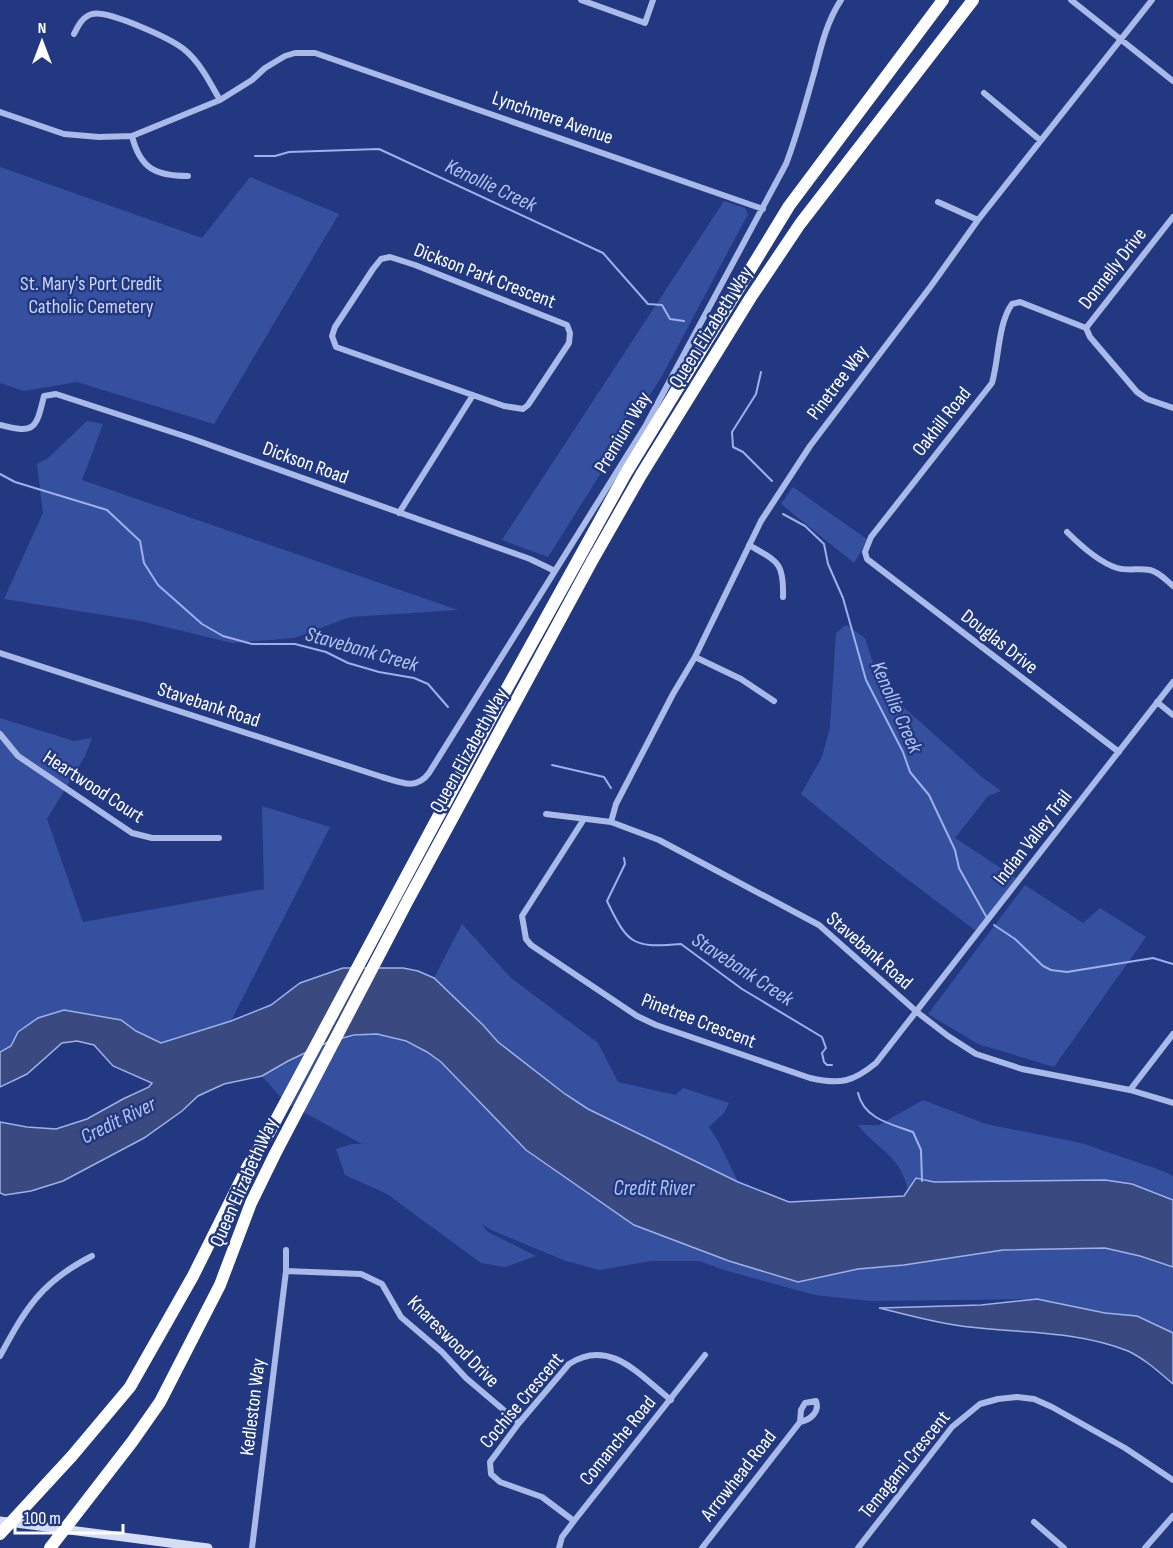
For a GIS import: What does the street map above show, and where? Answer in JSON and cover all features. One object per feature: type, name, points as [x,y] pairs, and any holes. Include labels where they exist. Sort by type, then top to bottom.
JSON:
[{"type":"highway","name":"Queen Elizabeth Way","points":[[50,1547],[160,1402],[220,1285],[251,1203],[283,1137],[501,699],[627,473],[789,206],[943,0]]},
{"type":"highway","name":"Queen Elizabeth Way","points":[[0,1534],[72,1456],[130,1387],[193,1276],[248,1166],[270,1131],[612,525],[738,317],[800,224],[973,0]]},
{"type":"highway","points":[[961,17],[980,0]]},
{"type":"main road","points":[[0,1521],[208,1548]]},
{"type":"street","points":[[581,0],[645,23],[654,0]]},
{"type":"street","name":"Premium Way","points":[[408,785],[421,782],[429,773],[662,399],[794,145],[821,46],[829,22],[841,0]]},
{"type":"street","points":[[1071,0],[1173,81]]},
{"type":"street","name":"Pinetree Way","points":[[611,822],[616,804],[673,694],[695,657],[761,521],[810,446],[978,220],[1152,0]]},
{"type":"street","points":[[74,34],[82,20],[96,14],[109,16],[162,36],[174,42],[194,59],[220,100]]},
{"type":"street","name":"Lynchmere Avenue","points":[[132,136],[220,100],[285,56],[315,52],[763,208]]},
{"type":"street","points":[[984,93],[1040,140]]},
{"type":"street","points":[[0,112],[64,135],[132,136],[136,152],[151,169],[169,176],[188,176]]},
{"type":"street","points":[[938,201],[978,220]]},
{"type":"street","name":"Donnelly Drive","points":[[1173,218],[1086,328],[1090,337],[1137,392],[1148,399],[1173,408]]},
{"type":"street","name":"Dickson Park Crescent","points":[[390,257],[415,265],[567,325],[570,333],[569,343],[531,402],[523,409],[504,406],[473,395],[336,347],[332,332],[381,259],[390,257]]},
{"type":"street","name":"Oakhill Road","points":[[865,552],[871,537],[992,383],[997,368],[1006,312],[1012,304],[1020,302],[1086,328]]},
{"type":"street","name":"Dickson Road","points":[[0,424],[21,430],[33,426],[38,421],[44,396],[56,394],[109,410],[530,559],[555,571]]},
{"type":"street","points":[[399,513],[473,395]]},
{"type":"street","points":[[1067,532],[1078,543],[1108,564],[1118,568],[1149,570],[1173,586]]},
{"type":"street","points":[[749,545],[777,563],[783,578],[783,597]]},
{"type":"street","name":"Douglas Drive","points":[[865,552],[867,559],[1119,752]]},
{"type":"street","name":"Stavebank Road","points":[[0,653],[408,785]]},
{"type":"street","points":[[695,657],[741,679],[774,701]]},
{"type":"street","name":"Indian Valley Trail","points":[[916,1012],[1173,682]]},
{"type":"street","points":[[1157,702],[1173,715]]},
{"type":"street","name":"Heartwood Court","points":[[0,734],[18,756],[132,833],[152,838],[219,838]]},
{"type":"street","name":"Stavebank Road","points":[[546,814],[611,822],[659,840],[819,925],[916,1012],[976,1054],[995,1062],[1130,1090],[1173,1102]]},
{"type":"street","name":"Pinetree Crescent","points":[[584,819],[525,909],[522,916],[524,932],[531,945],[637,1016],[674,1032],[810,1078],[825,1082],[840,1082],[853,1079],[876,1064],[916,1012]]},
{"type":"street","points":[[1130,1090],[1173,1034]]},
{"type":"street","points":[[286,1250],[286,1271]]},
{"type":"street","points":[[0,1356],[31,1302],[48,1285],[76,1264],[92,1256]]},
{"type":"street","name":"Knareswood Drive","points":[[286,1271],[361,1274],[382,1284],[401,1317],[442,1352],[473,1385],[519,1423]]},
{"type":"street","name":"Kedleston Way","points":[[252,1548],[286,1271]]},
{"type":"street","name":"Cochise Crescent","points":[[574,1521],[542,1497],[500,1482],[491,1474],[490,1462],[519,1423],[569,1364],[588,1354],[602,1353],[613,1357],[671,1400]]},
{"type":"street","name":"Comanche Road","points":[[559,1548],[562,1537],[574,1521],[705,1355]]},
{"type":"street","name":"Temagami Crescent","points":[[858,1548],[952,1427],[980,1404],[998,1399],[1017,1397],[1052,1407],[1125,1448],[1173,1480]]},
{"type":"street","name":"Arrowhead Road","points":[[702,1548],[800,1422]]},
{"type":"street","points":[[1145,1548],[1173,1515]]},
{"type":"street","points":[[1034,1522],[1064,1548]]},
{"type":"green space","name":"St. Mary's Port Credit Catholic Cemetery","points":[[0,167],[202,238],[250,177],[339,214],[214,424],[77,382],[24,391],[0,383]]},
{"type":"green space","points":[[724,201],[745,208],[748,214],[662,376],[548,557],[502,540]]},
{"type":"green space","points":[[87,421],[103,424],[82,480],[458,610],[350,617],[294,638],[232,643],[141,621],[4,599],[43,513],[37,464],[48,458]]},
{"type":"green space","points":[[793,487],[868,540],[854,563],[781,504]]},
{"type":"green space","points":[[846,625],[865,638],[881,687],[983,778],[1001,791],[988,796],[955,838],[1016,878],[976,931],[886,863],[801,794],[822,757],[830,727],[836,633]]},
{"type":"green space","points":[[0,718],[74,741],[92,738],[85,756],[47,819],[83,922],[264,889],[262,806],[330,827],[231,1021],[161,1043],[136,1031],[121,1020],[64,1010],[38,1018],[18,1032],[11,1046],[0,1052]]},
{"type":"green space","points":[[1025,885],[1083,923],[1100,908],[1146,937],[1054,1067],[978,1044],[928,1014]]},
{"type":"green space","points":[[462,924],[511,978],[598,1043],[618,1082],[675,1095],[683,1088],[729,1103],[724,1113],[709,1127],[738,1182],[588,1109],[497,1042],[483,1025],[434,978]]},
{"type":"green space","points":[[377,1034],[426,1052],[441,1062],[526,1150],[634,1225],[729,1261],[798,1282],[858,1269],[904,1265],[1003,1250],[1105,1248],[1173,1267],[1173,1333],[1137,1316],[1105,1313],[1037,1299],[870,1301],[815,1295],[699,1261],[651,1261],[600,1270],[566,1261],[491,1230],[481,1223],[488,1232],[536,1256],[505,1267],[481,1263],[387,1194],[345,1175],[336,1149],[352,1144],[362,1144],[285,1102],[262,1076],[317,1047],[345,1038]]},
{"type":"green space","points":[[923,1100],[986,1124],[1081,1143],[1163,1171],[1173,1176],[1173,1200],[1132,1184],[1105,1180],[934,1182],[916,1178],[908,1191],[905,1179],[894,1161],[858,1125],[879,1125]]},
{"type":"water","name":"Credit River","points":[[343,968],[403,968],[434,978],[498,1042],[588,1109],[738,1182],[789,1202],[904,1196],[916,1178],[934,1182],[1105,1180],[1132,1184],[1173,1200],[1173,1267],[1105,1248],[1003,1250],[904,1265],[858,1269],[798,1282],[729,1261],[634,1225],[526,1150],[441,1062],[406,1041],[377,1034],[354,1035],[328,1042],[262,1076],[224,1084],[198,1096],[182,1111],[144,1138],[63,1181],[31,1191],[5,1195],[0,1193],[0,1122],[56,1129],[87,1119],[149,1087],[152,1083],[113,1066],[94,1045],[77,1041],[62,1043],[27,1074],[0,1087],[0,1052],[11,1046],[18,1032],[38,1018],[64,1010],[121,1020],[136,1031],[161,1043],[231,1021],[271,1005],[300,983]]},
{"type":"water","points":[[1037,1299],[1105,1313],[1137,1316],[1173,1333],[1173,1384],[1140,1358],[1109,1344],[1070,1336],[958,1326],[879,1308],[981,1305]]},
{"type":"waterway","name":"Kenollie Creek","points":[[255,156],[275,156],[289,152],[379,149],[603,253],[648,304],[662,305],[670,319],[684,321]]},
{"type":"waterway","name":"Kenollie Creek","points":[[761,372],[756,394],[732,432],[733,447],[743,452],[772,481]]},
{"type":"waterway","name":"Stavebank Creek","points":[[0,474],[15,482],[107,510],[140,541],[144,563],[158,585],[202,624],[223,636],[252,644],[295,644],[326,652],[348,663],[379,672],[414,678],[428,684],[448,707]]},
{"type":"waterway","name":"Kenollie Creek","points":[[783,514],[805,526],[824,544],[828,564],[843,598],[866,680],[903,752],[910,772],[929,795],[955,850],[959,868],[987,918]]},
{"type":"waterway","name":"Stavebank Creek","points":[[552,765],[604,777],[611,788]]},
{"type":"waterway","name":"Stavebank Creek","points":[[624,858],[625,864],[607,901],[627,935],[642,944],[681,944],[742,989],[822,1037],[826,1048],[822,1053],[824,1062],[832,1065]]},
{"type":"waterway","name":"Kenollie Creek","points":[[994,925],[1015,939],[1043,966],[1051,970],[1067,972],[1153,958],[1173,964]]},
{"type":"waterway","name":"Stavebank Creek","points":[[858,1093],[861,1102],[872,1115],[913,1132],[921,1150],[922,1181]]}]
